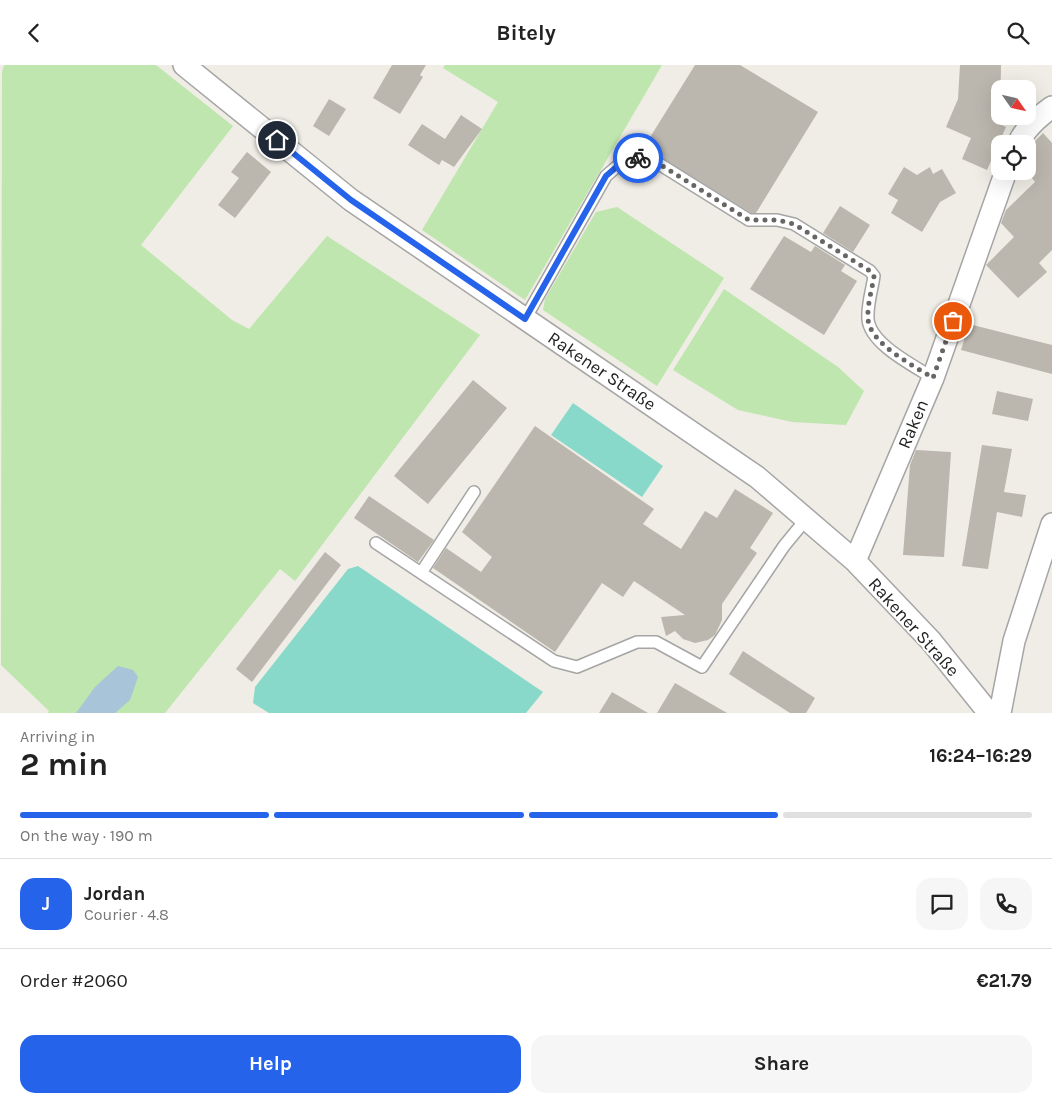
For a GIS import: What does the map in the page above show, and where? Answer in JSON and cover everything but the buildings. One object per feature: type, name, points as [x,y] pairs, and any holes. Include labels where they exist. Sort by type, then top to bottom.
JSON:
[{"type":"street","name":"Rakener Straße","points":[[184,65],[351,200],[757,477],[855,561],[931,641],[989,713]]},
{"type":"street","points":[[1022,135],[1038,116],[1052,107]]},
{"type":"street","name":"Raken","points":[[855,561],[933,378],[1003,180]]},
{"type":"street","points":[[1000,713],[1014,641],[1052,524]]},
{"type":"lane","points":[[525,319],[606,176],[629,156],[656,162],[749,220],[777,220],[794,224],[870,271],[874,276],[868,319],[871,332],[887,347],[933,378]]},
{"type":"lane","points":[[421,573],[474,492]]},
{"type":"lane","points":[[376,543],[554,661],[577,667],[638,642],[656,642],[702,667],[784,546],[807,518]]},
{"type":"green space","points":[[4,65],[156,65],[233,126],[141,245],[232,320],[249,329],[327,236],[480,335],[295,581],[280,569],[165,713],[48,713],[49,711],[1,665],[2,72]]},
{"type":"green space","points":[[445,65],[662,65],[525,300],[422,230],[498,102],[443,68]]},
{"type":"green space","points":[[617,207],[724,278],[657,386],[543,310],[545,299],[596,212]]},
{"type":"green space","points":[[724,289],[838,367],[864,391],[846,425],[792,422],[738,410],[673,370]]},
{"type":"shaded area","points":[[573,403],[663,466],[642,497],[551,435]]},
{"type":"shaded area","points":[[358,566],[543,692],[526,713],[269,713],[253,703],[255,687],[348,569]]},
{"type":"shaded area","points":[[118,666],[133,670],[138,677],[130,700],[115,713],[76,713],[95,687]]},
{"type":"way so far","points":[[638,158],[656,162],[749,220],[777,220],[794,224],[870,271],[874,276],[868,319],[871,332],[887,347],[933,378],[953,321]]},
{"type":"route","points":[[277,140],[351,200],[525,319],[606,176],[629,156],[638,158]]}]
